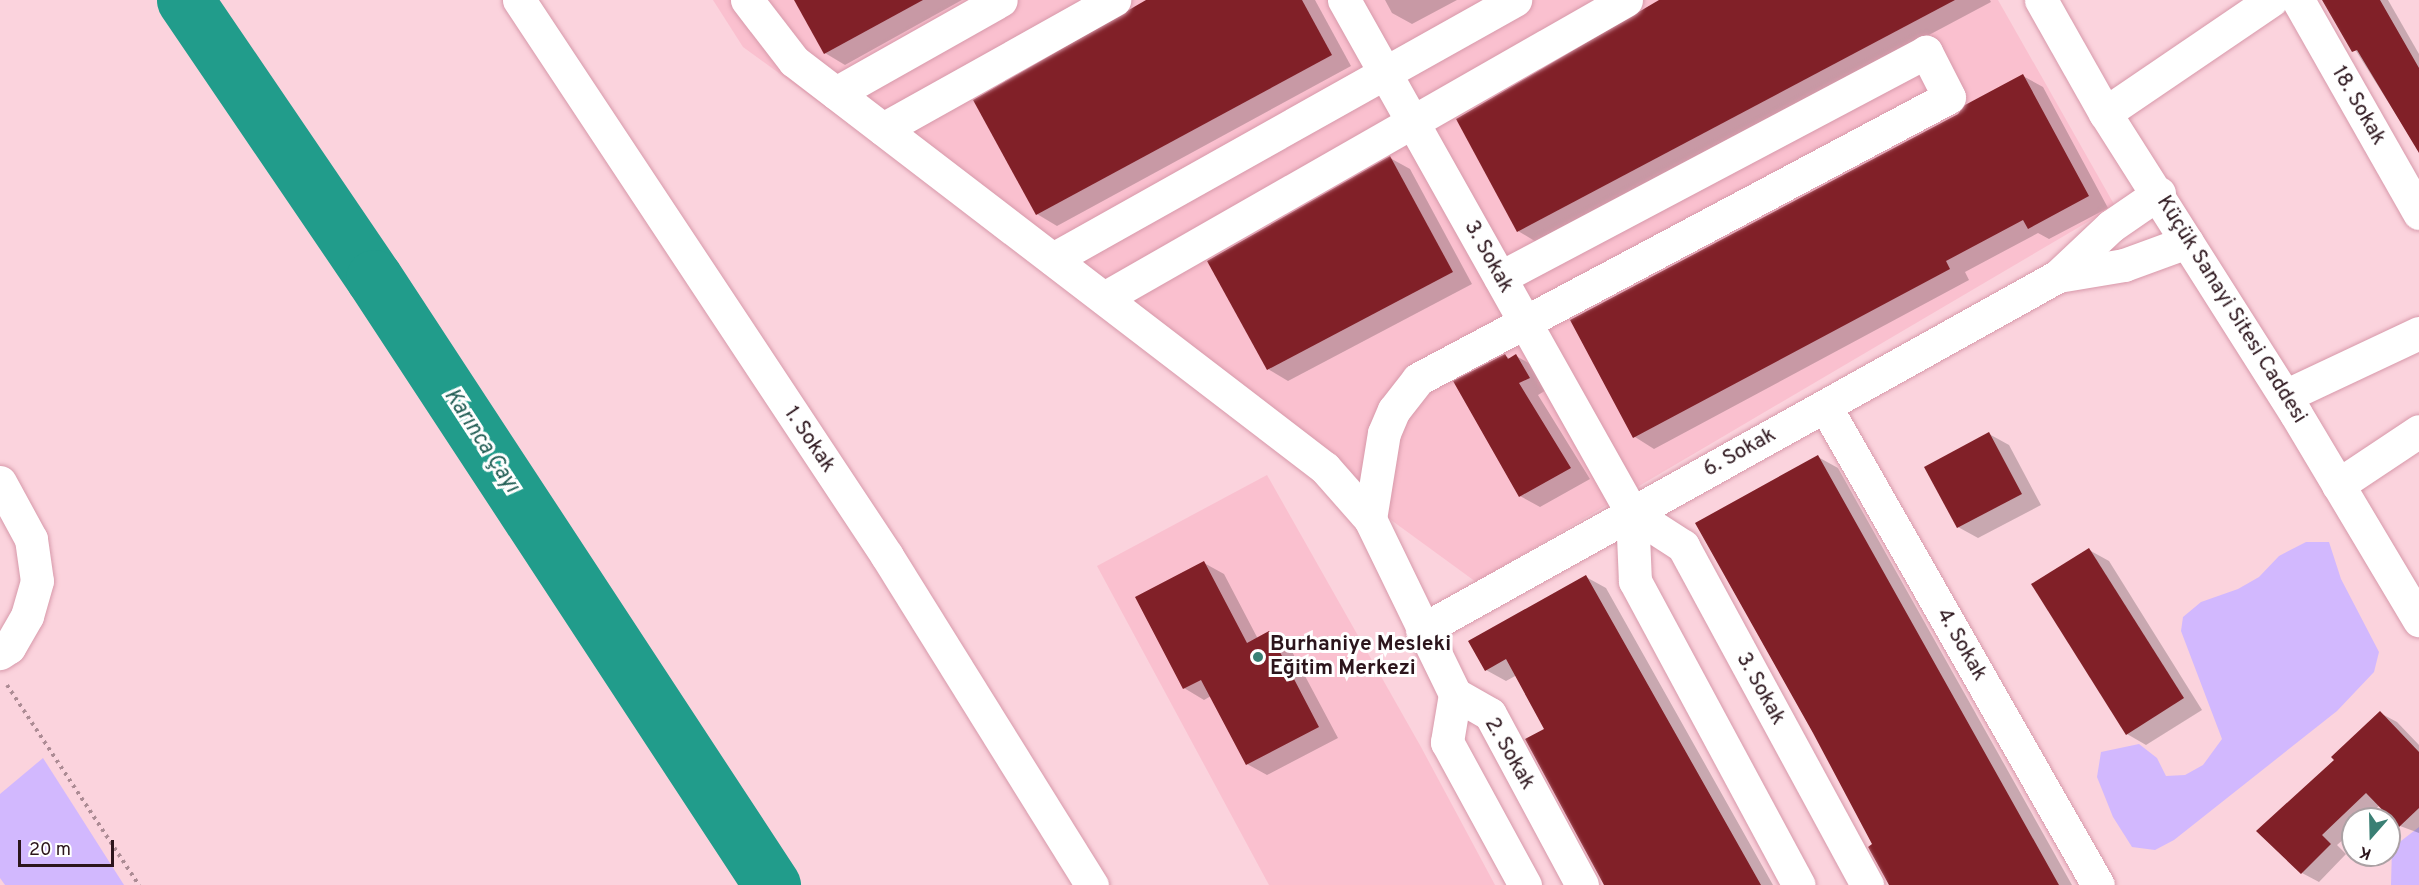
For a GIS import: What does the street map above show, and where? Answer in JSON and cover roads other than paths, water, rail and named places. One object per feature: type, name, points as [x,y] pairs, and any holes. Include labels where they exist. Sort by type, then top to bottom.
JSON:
[{"type":"street","name":"1. Sokak","points":[[519,0],[887,556],[1092,885]]},
{"type":"street","points":[[747,0],[794,62],[1325,468],[1370,519],[1455,694]]},
{"type":"street","points":[[836,93],[1001,0]]},
{"type":"street","points":[[884,129],[1114,0]]},
{"type":"street","name":"3. Sokak","points":[[1344,0],[1632,513],[1635,581],[1799,885]]},
{"type":"street","points":[[1053,259],[1515,0]]},
{"type":"street","points":[[1104,298],[1626,0]]},
{"type":"street","name":"Küçük Sanayi Sitesi Caddesi","points":[[2041,0],[2105,113],[2159,194],[2285,396],[2419,620]]},
{"type":"street","points":[[2105,113],[2271,0]]},
{"type":"street","name":"18. Sokak","points":[[2298,0],[2419,213]]},
{"type":"street","points":[[1370,519],[1384,433],[1406,392],[1418,379],[1949,97],[1926,52],[1500,278]]},
{"type":"street","points":[[2058,276],[2111,226],[2159,194]]},
{"type":"street","points":[[2058,276],[2124,265],[2187,242]]},
{"type":"street","name":"6. Sokak","points":[[1422,630],[2058,276]]},
{"type":"street","points":[[2285,396],[2419,333]]},
{"type":"street","name":"4. Sokak","points":[[1825,406],[2098,885]]},
{"type":"street","points":[[2338,485],[2419,431]]},
{"type":"street","points":[[0,482],[31,539],[37,581],[27,616],[9,646],[0,653]]},
{"type":"street","name":"3. Sokak","points":[[1632,513],[1683,546],[1867,885]]},
{"type":"street","name":"2. Sokak","points":[[1525,885],[1446,742],[1455,694],[1490,714],[1582,885]]},
{"type":"waterway","name":"Karınca Çayı","points":[[185,0],[374,278],[772,885]]},
{"type":"place","name":"Burhaniye Mesleki Eğitim Merkezi","points":[[1258,657]]}]
